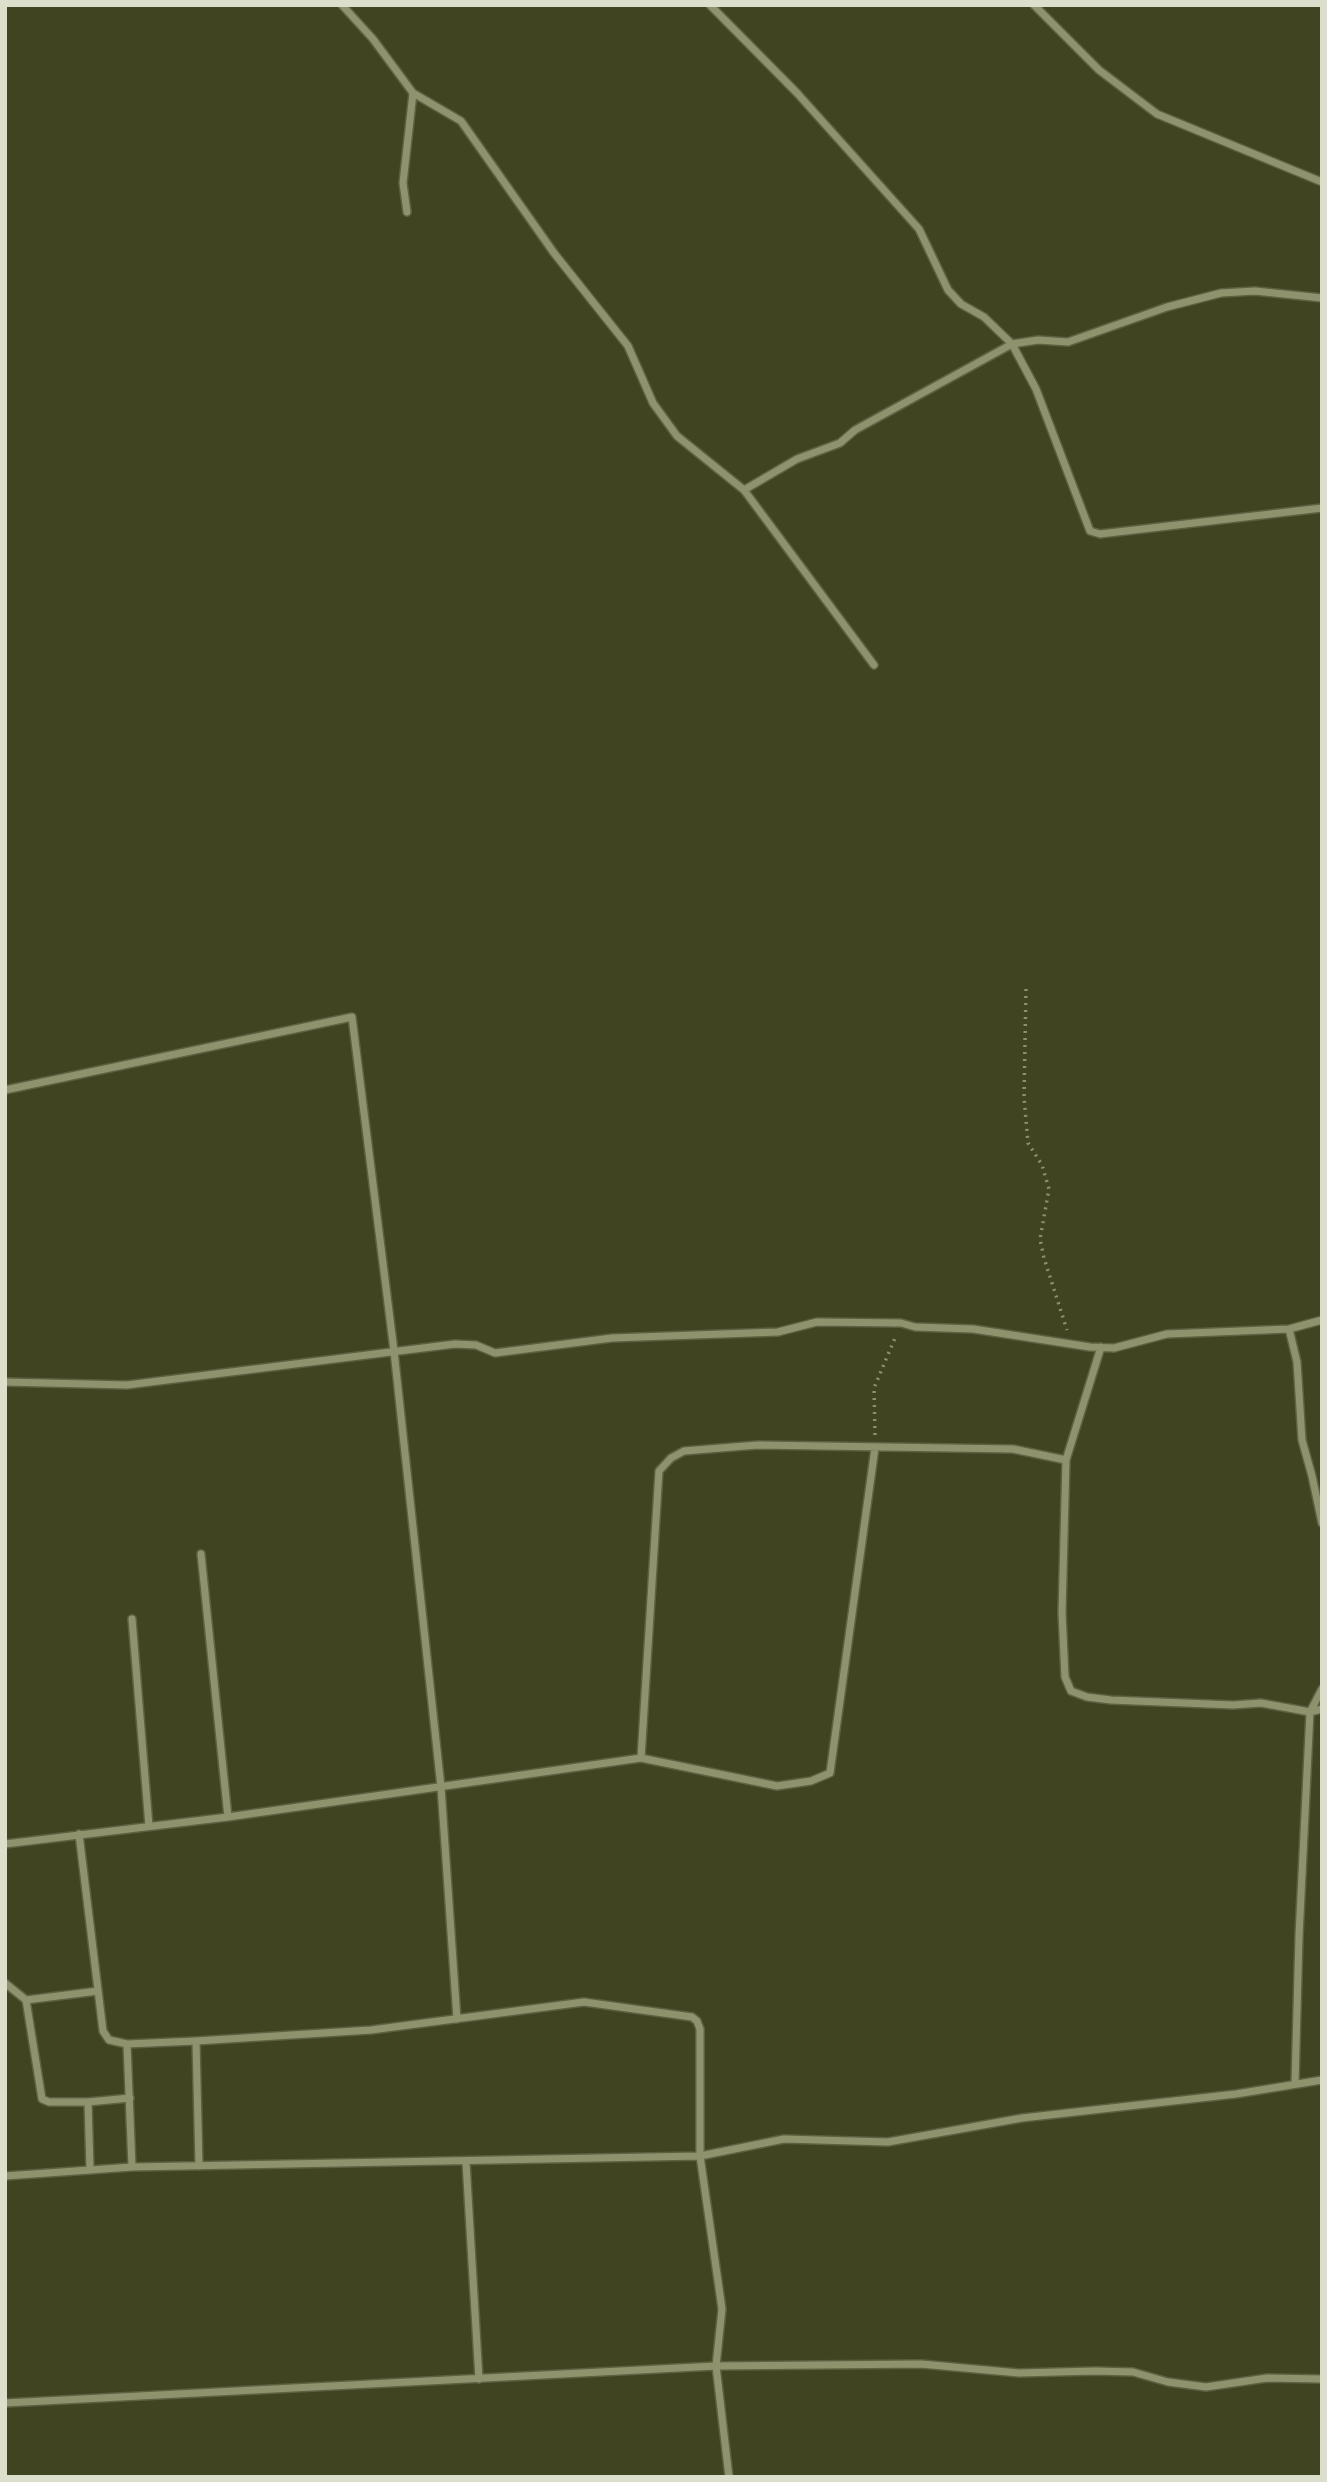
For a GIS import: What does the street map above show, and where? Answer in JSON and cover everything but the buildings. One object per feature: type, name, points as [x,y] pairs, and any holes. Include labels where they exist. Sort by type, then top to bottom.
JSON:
[{"type":"street","points":[[342,5],[373,39],[413,93],[461,121],[554,253],[628,346],[653,403],[677,436],[744,490],[874,665]]},
{"type":"street","points":[[710,5],[797,93],[919,229],[948,290],[961,304],[984,317],[1012,344],[1037,389],[1090,531],[1100,534],[1322,508]]},
{"type":"street","points":[[1034,5],[1099,70],[1157,114],[1322,182]]},
{"type":"street","points":[[407,212],[403,183],[413,93]]},
{"type":"street","points":[[744,490],[797,459],[840,443],[855,430],[1012,344],[1038,340],[1068,342],[1167,307],[1221,293],[1255,292],[1322,298]]},
{"type":"street","points":[[5,1090],[352,1017],[394,1351],[441,1787],[457,2019]]},
{"type":"street","points":[[5,1382],[127,1385],[455,1344],[476,1345],[495,1353],[612,1338],[778,1332],[817,1322],[901,1323],[915,1327],[999,1332],[1114,1348],[1167,1334],[1289,1329],[1322,1320]]},
{"type":"street","points":[[1289,1329],[1297,1362],[1302,1440],[1322,1523]]},
{"type":"street","points":[[1101,1347],[1066,1460],[1062,1613],[1065,1677],[1071,1691],[1087,1697],[1111,1700],[1233,1705],[1261,1703],[1311,1712],[1322,1709]]},
{"type":"street","points":[[641,1758],[659,1471],[671,1458],[684,1451],[758,1445],[1013,1449],[1066,1460]]},
{"type":"street","points":[[5,1844],[228,1817],[641,1758],[777,1786],[811,1781],[830,1773],[875,1448]]},
{"type":"street","points":[[201,1554],[228,1817]]},
{"type":"street","points":[[132,1619],[149,1826]]},
{"type":"street","points":[[1294,2084],[1311,1712],[1322,1689]]},
{"type":"street","points":[[79,1834],[103,2031],[109,2040],[127,2044],[371,2030],[584,2002],[692,2017],[697,2021],[700,2028],[700,2156],[722,2309],[716,2365],[729,2477]]},
{"type":"street","points":[[5,1983],[26,2000],[42,2099],[49,2102],[88,2102],[130,2098]]},
{"type":"street","points":[[26,2000],[98,1991]]},
{"type":"street","points":[[196,2041],[200,2166]]},
{"type":"street","points":[[127,2044],[132,2167]]},
{"type":"street","points":[[5,2176],[132,2167],[700,2156],[784,2139],[888,2142],[1022,2118],[1236,2094],[1322,2080]]},
{"type":"street","points":[[88,2102],[90,2169]]},
{"type":"street","points":[[466,2162],[479,2379]]},
{"type":"street","points":[[5,2403],[716,2365],[921,2364],[1019,2373],[1133,2372],[1168,2382],[1206,2387],[1267,2378],[1322,2379]]},
{"type":"path","points":[[1026,989],[1024,1097],[1028,1143],[1042,1165],[1049,1189],[1041,1239],[1044,1258],[1071,1344]]},
{"type":"path","points":[[875,1448],[874,1388],[901,1323]]}]
